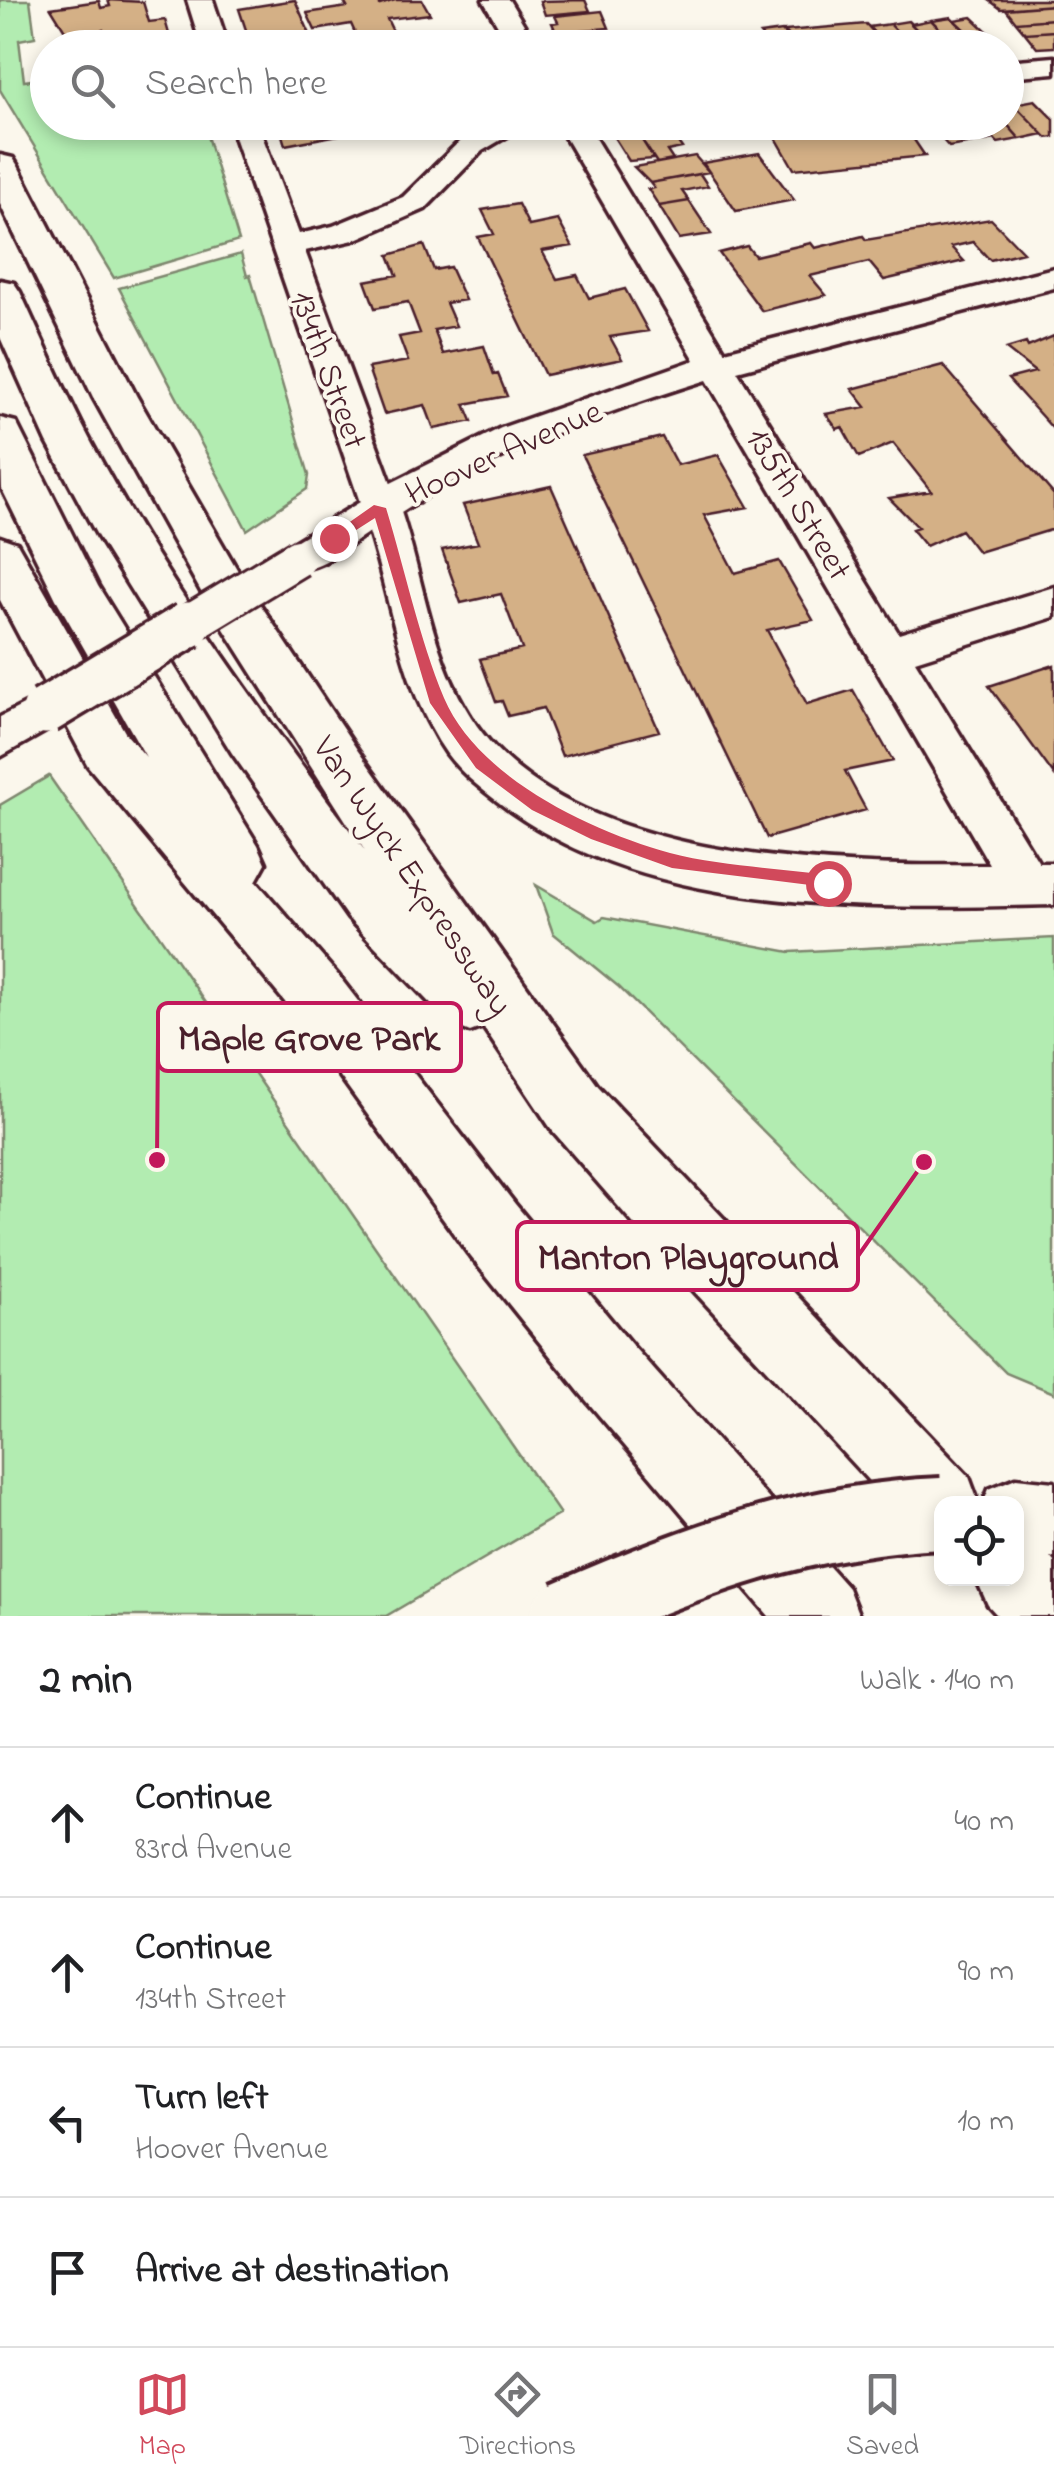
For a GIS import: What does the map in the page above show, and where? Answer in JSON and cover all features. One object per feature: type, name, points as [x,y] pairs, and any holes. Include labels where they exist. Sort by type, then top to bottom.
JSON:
[{"type":"highway","name":"Van Wyck Expressway","points":[[0,166],[115,397],[220,584],[339,767],[575,1108],[934,1496]]},
{"type":"highway","points":[[0,292],[69,442],[115,525],[251,738],[368,900],[575,1108]]},
{"type":"highway","points":[[0,433],[37,517],[88,612],[316,994]]},
{"type":"highway","points":[[0,555],[108,750],[316,994],[502,1242],[820,1616]]},
{"type":"highway","points":[[566,1616],[684,1564],[786,1531],[839,1520],[934,1514]]},
{"type":"highway","points":[[1024,1517],[1054,1520]]},
{"type":"highway","points":[[1023,1586],[1054,1616]]},
{"type":"street","points":[[200,0],[210,30]]},
{"type":"street","points":[[496,0],[514,30]]},
{"type":"street","points":[[1024,68],[1054,65]]},
{"type":"street","name":"134th Street","points":[[249,140],[379,508],[438,703],[482,764],[537,805],[596,834],[672,860],[828,883],[1041,884]]},
{"type":"street","points":[[286,246],[343,233],[414,202],[472,145],[482,140]]},
{"type":"street","name":"135th Street","points":[[581,140],[891,653],[1041,884]]},
{"type":"street","name":"Hoover Avenue","points":[[0,738],[440,472],[543,427],[716,364],[1054,278]]},
{"type":"street","points":[[891,653],[1054,602]]},
{"type":"green space","points":[[0,0],[30,0],[34,30],[30,30],[30,38],[19,40],[24,81],[30,80],[30,139],[0,90]]},
{"type":"green space","points":[[30,140],[208,140],[239,241],[114,278]]},
{"type":"green space","points":[[241,254],[309,475],[307,489],[247,530],[119,288]]},
{"type":"green space","points":[[49,776],[560,1514],[386,1616],[0,1616],[0,805]]},
{"type":"green space","points":[[536,885],[597,921],[604,917],[790,952],[1054,938],[1054,1393],[1006,1373],[619,987],[553,933]]},
{"type":"building","points":[[108,0],[143,2],[149,22],[165,20],[168,30],[65,30],[51,8],[99,1],[101,8],[110,6]]},
{"type":"building","points":[[295,0],[308,30],[246,30],[239,9]]},
{"type":"building","points":[[343,0],[377,0],[380,5],[395,0],[422,0],[430,14],[387,19],[392,30],[354,30],[351,24],[315,30],[307,13],[347,7]]},
{"type":"building","points":[[585,0],[590,11],[545,15],[540,1]]},
{"type":"building","points":[[989,0],[1054,0],[1054,5],[1001,9]]},
{"type":"building","points":[[1054,5],[1054,19],[1016,22],[1006,9]]},
{"type":"building","points":[[602,11],[609,28],[555,30],[552,23],[558,22],[555,16]]},
{"type":"building","points":[[951,17],[965,30],[941,30],[931,20]]},
{"type":"building","points":[[972,17],[986,30],[964,30],[954,20]]},
{"type":"building","points":[[1054,19],[1054,31],[1025,33],[1016,22]]},
{"type":"building","points":[[931,20],[941,30],[917,30],[911,24]]},
{"type":"building","points":[[908,21],[917,30],[896,30],[890,24]]},
{"type":"building","points":[[866,24],[872,30],[797,30]]},
{"type":"building","points":[[890,24],[896,30],[872,30],[869,27]]},
{"type":"building","points":[[1054,31],[1054,47],[1037,48],[1025,33]]},
{"type":"building","points":[[1035,100],[1054,119],[1054,137],[1047,138],[1024,114],[1024,102]]},
{"type":"building","points":[[1024,114],[1043,134],[1024,138]]},
{"type":"building","points":[[283,140],[312,140],[285,145]]},
{"type":"building","points":[[616,140],[642,140],[654,159],[629,161]]},
{"type":"building","points":[[642,140],[676,140],[682,148],[667,151],[673,160],[657,163]]},
{"type":"building","points":[[777,140],[914,140],[925,156],[794,169]]},
{"type":"building","points":[[943,140],[973,143],[949,147]]},
{"type":"building","points":[[759,153],[794,200],[736,211],[703,163]]},
{"type":"building","points":[[695,156],[709,172],[650,183],[634,167]]},
{"type":"building","points":[[700,174],[708,186],[682,191],[689,201],[659,206],[648,189],[654,188],[650,183]]},
{"type":"building","points":[[689,201],[711,234],[679,239],[659,206]]},
{"type":"building","points":[[518,204],[529,226],[558,220],[572,246],[542,251],[557,279],[577,275],[589,298],[625,289],[648,331],[610,337],[622,359],[545,375],[478,237],[494,234],[482,210]]},
{"type":"building","points":[[991,219],[1023,252],[990,260],[973,242],[951,247],[964,261],[884,280],[869,262],[810,276],[826,295],[762,311],[719,253],[747,246],[755,256],[811,243],[815,248],[863,236],[866,240]]},
{"type":"building","points":[[424,245],[434,270],[450,267],[465,300],[446,303],[456,326],[434,330],[443,354],[484,346],[494,375],[498,374],[507,396],[465,404],[472,421],[434,429],[425,405],[384,414],[368,368],[408,361],[399,337],[420,333],[408,302],[375,308],[365,281],[397,275],[389,255]]},
{"type":"building","points":[[1054,336],[1054,430],[1008,379],[1035,372],[1006,349],[1026,343],[1028,347]]},
{"type":"building","points":[[943,365],[1054,495],[1054,529],[978,552],[961,530],[926,546],[912,529],[918,527],[889,498],[931,491],[893,443],[859,457],[842,427],[837,429],[826,414],[866,407],[852,389]]},
{"type":"building","points":[[662,437],[677,465],[718,455],[748,507],[704,515],[735,573],[779,561],[813,620],[767,630],[807,704],[853,690],[893,761],[845,771],[866,810],[767,838],[582,455]]},
{"type":"building","points":[[551,486],[659,731],[562,756],[543,708],[508,716],[502,701],[496,702],[480,659],[522,649],[501,594],[461,603],[442,550],[478,543],[463,505]]},
{"type":"building","points":[[1054,665],[1054,775],[989,686]]},
{"type":"place","name":"Maple Grove Park","points":[[157,1160]]},
{"type":"place","name":"Manton Playground","points":[[924,1162]]},
{"type":"route","points":[[334,538],[379,508],[438,703],[482,764],[537,805],[596,834],[672,860],[828,883]]}]
